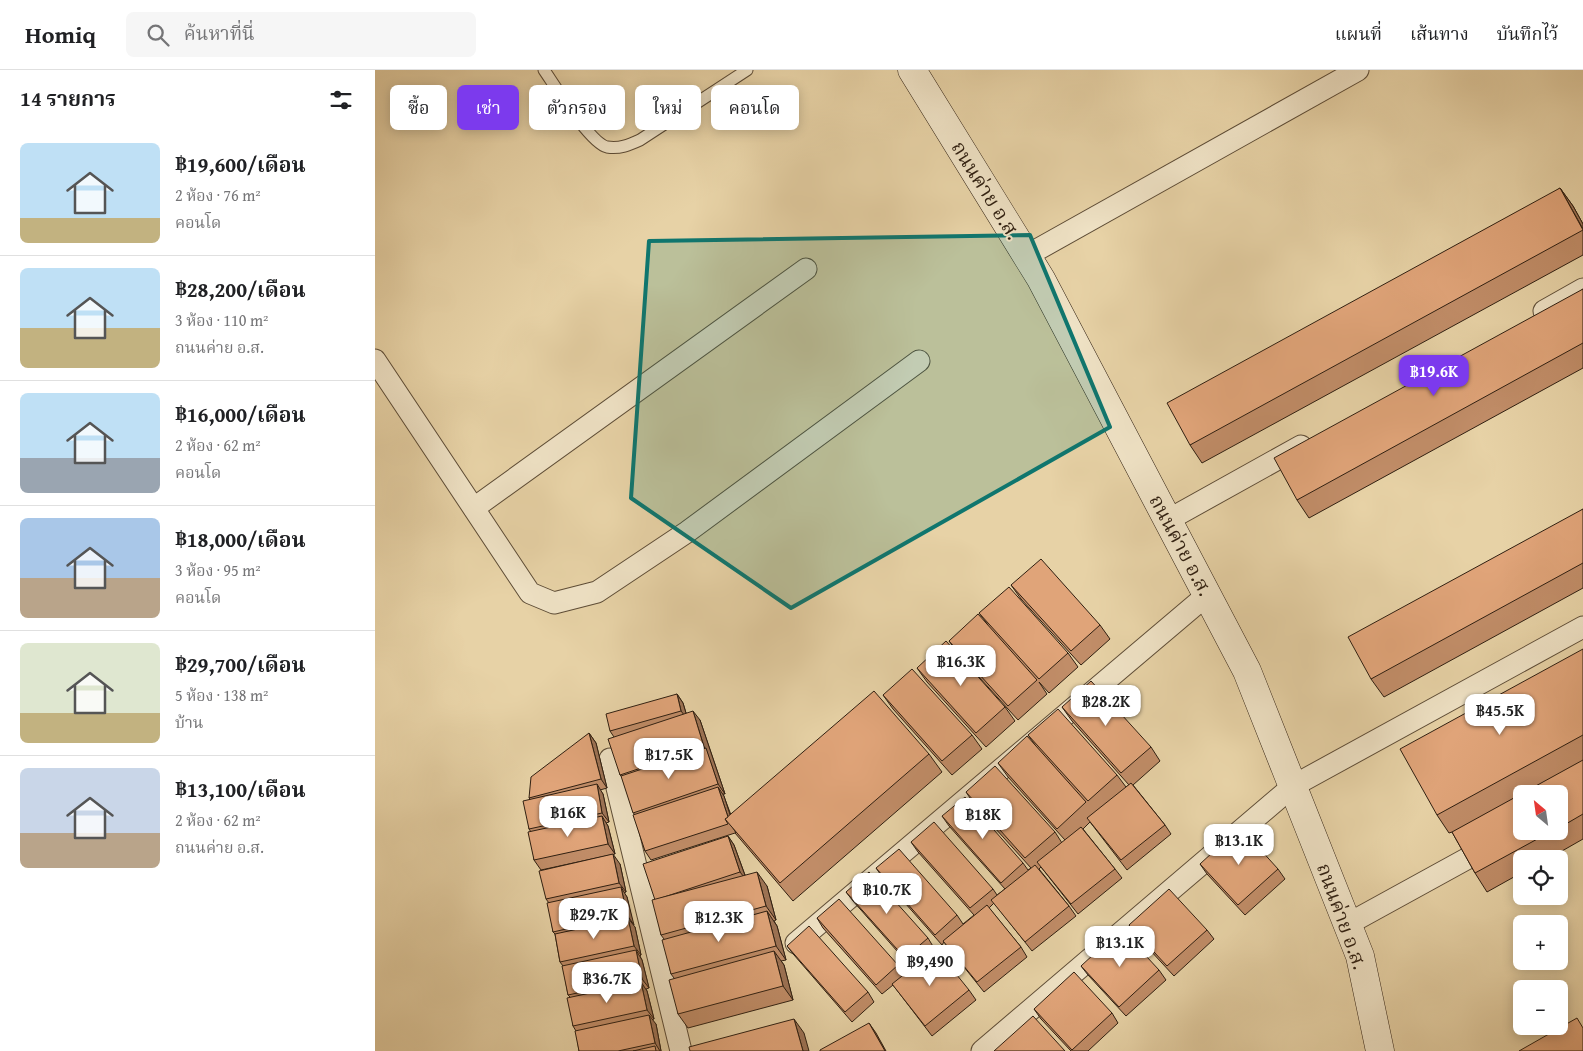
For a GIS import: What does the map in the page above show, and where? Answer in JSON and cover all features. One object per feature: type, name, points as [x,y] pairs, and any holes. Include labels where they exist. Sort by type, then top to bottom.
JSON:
[{"type":"street","name":"ถนนค่าย อ.ส.","points":[[912,70],[1041,279],[1247,671],[1360,956],[1380,1051]]},
{"type":"street","points":[[1026,256],[1358,70]]},
{"type":"street","points":[[474,508],[806,269]]},
{"type":"street","points":[[1531,318],[1583,289]]},
{"type":"street","points":[[375,360],[530,593],[554,603],[597,592],[687,532],[919,362]]},
{"type":"street","points":[[1168,520],[1315,438]]},
{"type":"street","points":[[796,943],[1207,595]]},
{"type":"street","points":[[982,1051],[1293,786],[1583,627]]},
{"type":"street","points":[[610,759],[681,1051]]},
{"type":"street","points":[[1348,924],[1513,833]]},
{"type":"lane","points":[[544,70],[589,134],[605,147],[625,147],[640,140],[747,70]]},
{"type":"highlighted area","points":[[1030,235],[1110,427],[791,608],[631,498],[649,241]]},
{"type":"building","points":[[1560,188],[1583,230],[1190,445],[1167,403]]},
{"type":"building","points":[[1583,289],[1583,343],[1297,500],[1274,458]]},
{"type":"building","points":[[1583,509],[1583,563],[1371,679],[1348,637]]},
{"type":"building","points":[[1041,559],[1100,625],[1071,651],[1011,585]]},
{"type":"building","points":[[1009,587],[1068,653],[1039,679],[979,613]]},
{"type":"building","points":[[978,614],[1037,680],[1008,706],[949,641]]},
{"type":"building","points":[[946,641],[1005,707],[976,733],[917,668]]},
{"type":"building","points":[[1583,649],[1583,735],[1437,815],[1400,749]]},
{"type":"building","points":[[912,669],[972,735],[942,761],[883,695]]},
{"type":"building","points":[[1091,681],[1151,747],[1121,773],[1062,707]]},
{"type":"building","points":[[874,691],[929,754],[780,883],[725,819]]},
{"type":"building","points":[[677,694],[681,711],[610,731],[606,714]]},
{"type":"building","points":[[1058,709],[1117,775],[1088,801],[1028,735]]},
{"type":"building","points":[[693,711],[704,747],[620,775],[608,739]]},
{"type":"building","points":[[589,733],[601,779],[529,798],[531,777]]},
{"type":"building","points":[[1027,736],[1086,802],[1057,829],[998,763]]},
{"type":"building","points":[[706,748],[718,784],[633,813],[621,776]]},
{"type":"building","points":[[1583,760],[1583,814],[1568,823],[1568,785],[1537,785]]},
{"type":"building","points":[[995,766],[1055,832],[1025,858],[966,792]]},
{"type":"building","points":[[1131,783],[1165,825],[1121,860],[1087,818]]},
{"type":"building","points":[[597,784],[602,813],[529,829],[523,801]]},
{"type":"building","points":[[718,787],[728,817],[725,819],[728,824],[645,851],[633,815]]},
{"type":"building","points":[[965,797],[1023,863],[1001,883],[942,816]]},
{"type":"building","points":[[1513,798],[1513,840],[1536,840],[1517,850],[1513,850],[1513,852],[1475,873],[1452,832]]},
{"type":"building","points":[[602,816],[608,844],[534,860],[528,832]]},
{"type":"building","points":[[934,822],[993,889],[970,908],[911,842]]},
{"type":"building","points":[[1081,827],[1115,869],[1071,904],[1037,862]]},
{"type":"building","points":[[1240,827],[1278,869],[1238,905],[1200,864]]},
{"type":"building","points":[[728,836],[740,872],[655,900],[643,864]]},
{"type":"building","points":[[899,849],[957,915],[935,935],[876,868]]},
{"type":"building","points":[[613,854],[619,883],[546,899],[539,871]]},
{"type":"building","points":[[1035,865],[1069,906],[1025,942],[991,900]]},
{"type":"building","points":[[757,872],[766,906],[661,935],[652,900]]},
{"type":"building","points":[[869,872],[928,938],[905,958],[846,892]]},
{"type":"building","points":[[621,887],[627,915],[553,932],[547,903]]},
{"type":"building","points":[[1169,889],[1207,930],[1167,966],[1129,925]]},
{"type":"building","points":[[839,899],[898,965],[876,985],[817,918]]},
{"type":"building","points":[[987,905],[1021,947],[977,982],[943,941]]},
{"type":"building","points":[[767,911],[776,946],[671,974],[662,940]]},
{"type":"building","points":[[628,918],[634,946],[560,962],[555,934]]},
{"type":"building","points":[[809,926],[868,992],[845,1012],[787,946]]},
{"type":"building","points":[[1121,929],[1159,970],[1119,1007],[1081,966]]},
{"type":"building","points":[[936,949],[969,990],[925,1026],[892,984]]},
{"type":"building","points":[[636,950],[642,979],[568,995],[562,966]]},
{"type":"building","points":[[774,951],[783,986],[678,1014],[669,980]]},
{"type":"building","points":[[1074,972],[1112,1013],[1072,1050],[1034,1009]]},
{"type":"building","points":[[641,982],[647,1010],[573,1026],[567,998]]},
{"type":"building","points":[[649,1015],[655,1043],[618,1051],[579,1051],[575,1031]]},
{"type":"building","points":[[1033,1016],[1065,1051],[994,1051]]},
{"type":"building","points":[[1577,1018],[1583,1028],[1583,1051],[1519,1051],[1547,1035],[1568,1035],[1568,1023]]},
{"type":"building","points":[[794,1019],[803,1051],[690,1051],[689,1047]]},
{"type":"building","points":[[869,1023],[885,1051],[820,1051],[820,1050]]},
{"type":"building","points":[[655,1046],[656,1051],[633,1051]]}]
